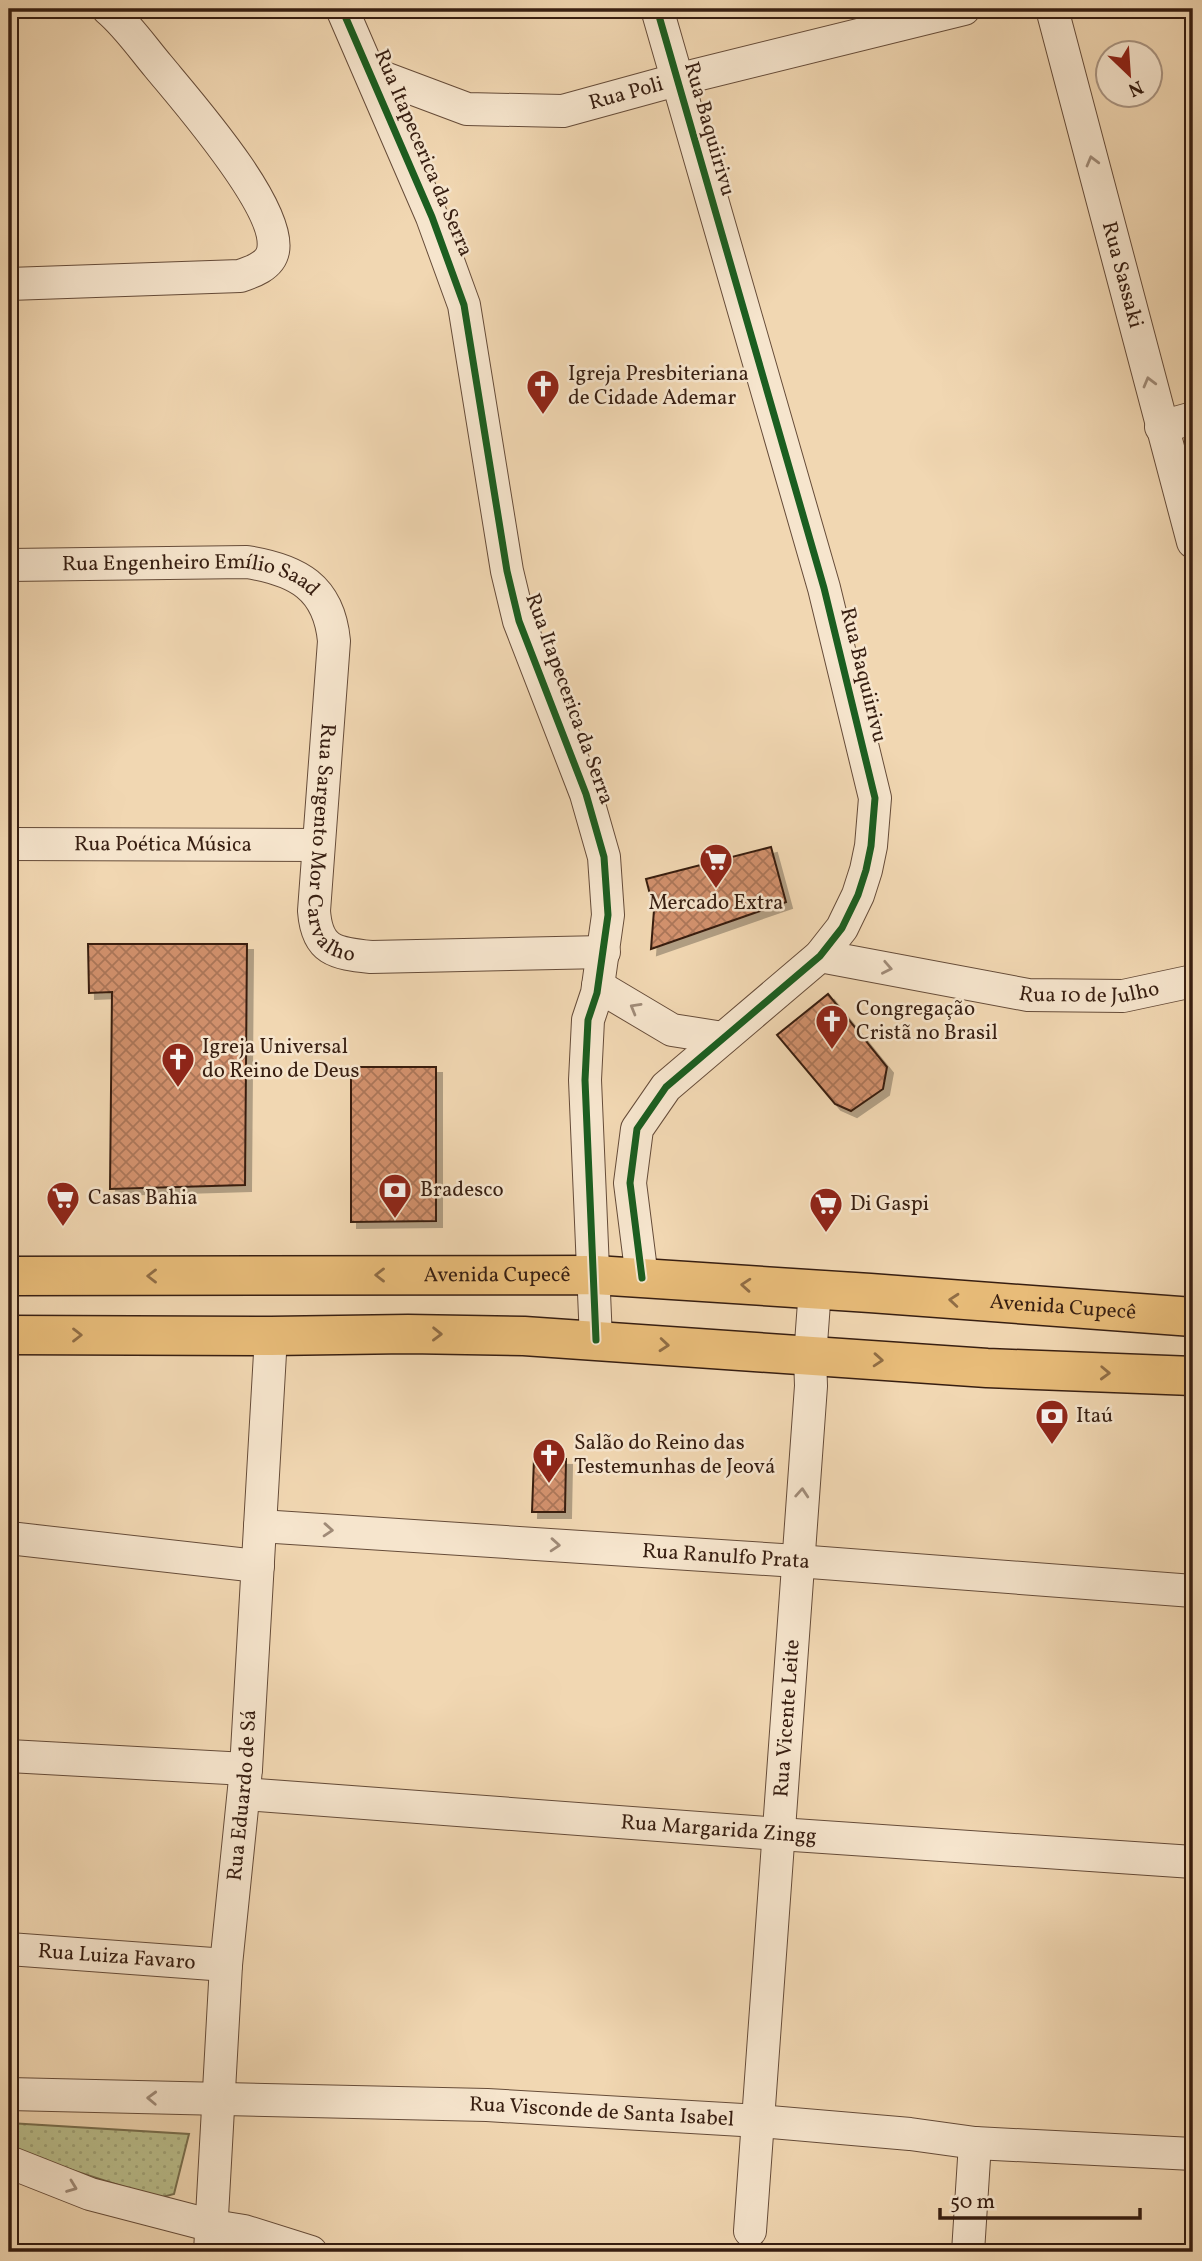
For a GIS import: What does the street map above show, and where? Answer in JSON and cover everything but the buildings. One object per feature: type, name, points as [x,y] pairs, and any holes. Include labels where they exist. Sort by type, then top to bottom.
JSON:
[{"type":"main road","name":"Avenida Cupecê","points":[[9,1276],[595,1275],[1193,1317]]},
{"type":"main road","points":[[9,1335],[408,1334],[596,1340],[987,1368],[1193,1376]]},
{"type":"street","points":[[9,284],[240,276],[252,272],[270,259],[273,243],[262,208],[228,151],[108,9]]},
{"type":"street","name":"Rua Itapecerica da Serra","points":[[342,9],[432,217],[464,305],[507,571],[519,621],[586,794],[604,857],[608,915],[598,986],[588,1020],[585,1119],[595,1275],[596,1340]]},
{"type":"street","name":"Rua Baquiirivu","points":[[642,1278],[630,1183],[637,1129],[667,1087],[820,956],[842,928],[858,895],[871,846],[875,798],[824,588],[657,9]]},
{"type":"street","name":"Rua Poli","points":[[371,73],[467,109],[563,111],[676,79],[964,9]]},
{"type":"street","name":"Rua Sassaki","points":[[1052,9],[1193,542]]},
{"type":"street","points":[[1161,427],[1193,418]]},
{"type":"street","name":"Rua Engenheiro Emílio Saad","points":[[9,565],[247,562],[270,566],[300,579],[322,598],[328,610],[334,641]]},
{"type":"street","name":"Rua Sargento Mor Carvalho","points":[[334,641],[314,911],[315,930],[321,940],[331,949],[349,955],[371,957],[604,952]]},
{"type":"street","name":"Rua Poética Música","points":[[9,844],[318,845]]},
{"type":"street","name":"Rua 10 de Julho","points":[[820,956],[1028,995],[1123,996],[1193,981]]},
{"type":"street","points":[[598,986],[672,1030],[723,1038]]},
{"type":"street","points":[[667,1087],[672,1030]]},
{"type":"street","points":[[585,1119],[605,1137],[619,1136],[637,1129]]},
{"type":"street","name":"Rua Vicente Leite","points":[[750,2231],[811,1386],[810,1357],[815,1289]]},
{"type":"street","name":"Rua Eduardo de Sá","points":[[211,2239],[226,1965],[245,1781],[271,1336]]},
{"type":"street","name":"Rua Ranulfo Prata","points":[[260,1526],[797,1561],[1193,1591]]},
{"type":"street","points":[[9,1538],[258,1566]]},
{"type":"street","name":"Rua Margarida Zingg","points":[[9,1756],[779,1834],[1193,1861]]},
{"type":"street","name":"Rua Luiza Favaro","points":[[9,1949],[226,1965]]},
{"type":"street","name":"Rua Visconde de Santa Isabel","points":[[9,2094],[487,2105],[759,2121],[910,2134],[975,2143],[1193,2154]]},
{"type":"street","points":[[968,2252],[975,2143]]},
{"type":"street","points":[[9,2162],[211,2239],[244,2231],[311,2252]]},
{"type":"green space","points":[[9,2123],[189,2134],[174,2194],[159,2198],[9,2150]]},
{"type":"cycle path","points":[[342,9],[432,217],[464,305],[507,571],[519,621],[586,794],[604,857],[608,915],[597,993],[588,1020],[585,1080],[596,1340]]},
{"type":"cycle path","points":[[642,1278],[630,1183],[637,1129],[666,1087],[820,956],[842,928],[858,895],[866,870],[875,798],[824,588],[657,9]]},
{"type":"place","name":"Igreja Presbiteriana de Cidade Ademar","points":[[543,416]]},
{"type":"place","name":"Mercado Extra","points":[[716,890]]},
{"type":"place","name":"Congregação Cristã no Brasil","points":[[832,1051]]},
{"type":"place","name":"Igreja Universal do Reino de Deus","points":[[178,1089]]},
{"type":"place","name":"Bradesco","points":[[395,1220]]},
{"type":"place","name":"Casas Bahia","points":[[63,1228]]},
{"type":"place","name":"Di Gaspi","points":[[826,1234]]},
{"type":"place","name":"Itaú","points":[[1052,1446]]},
{"type":"place","name":"Salão do Reino das Testemunhas de Jeová","points":[[549,1485]]}]
